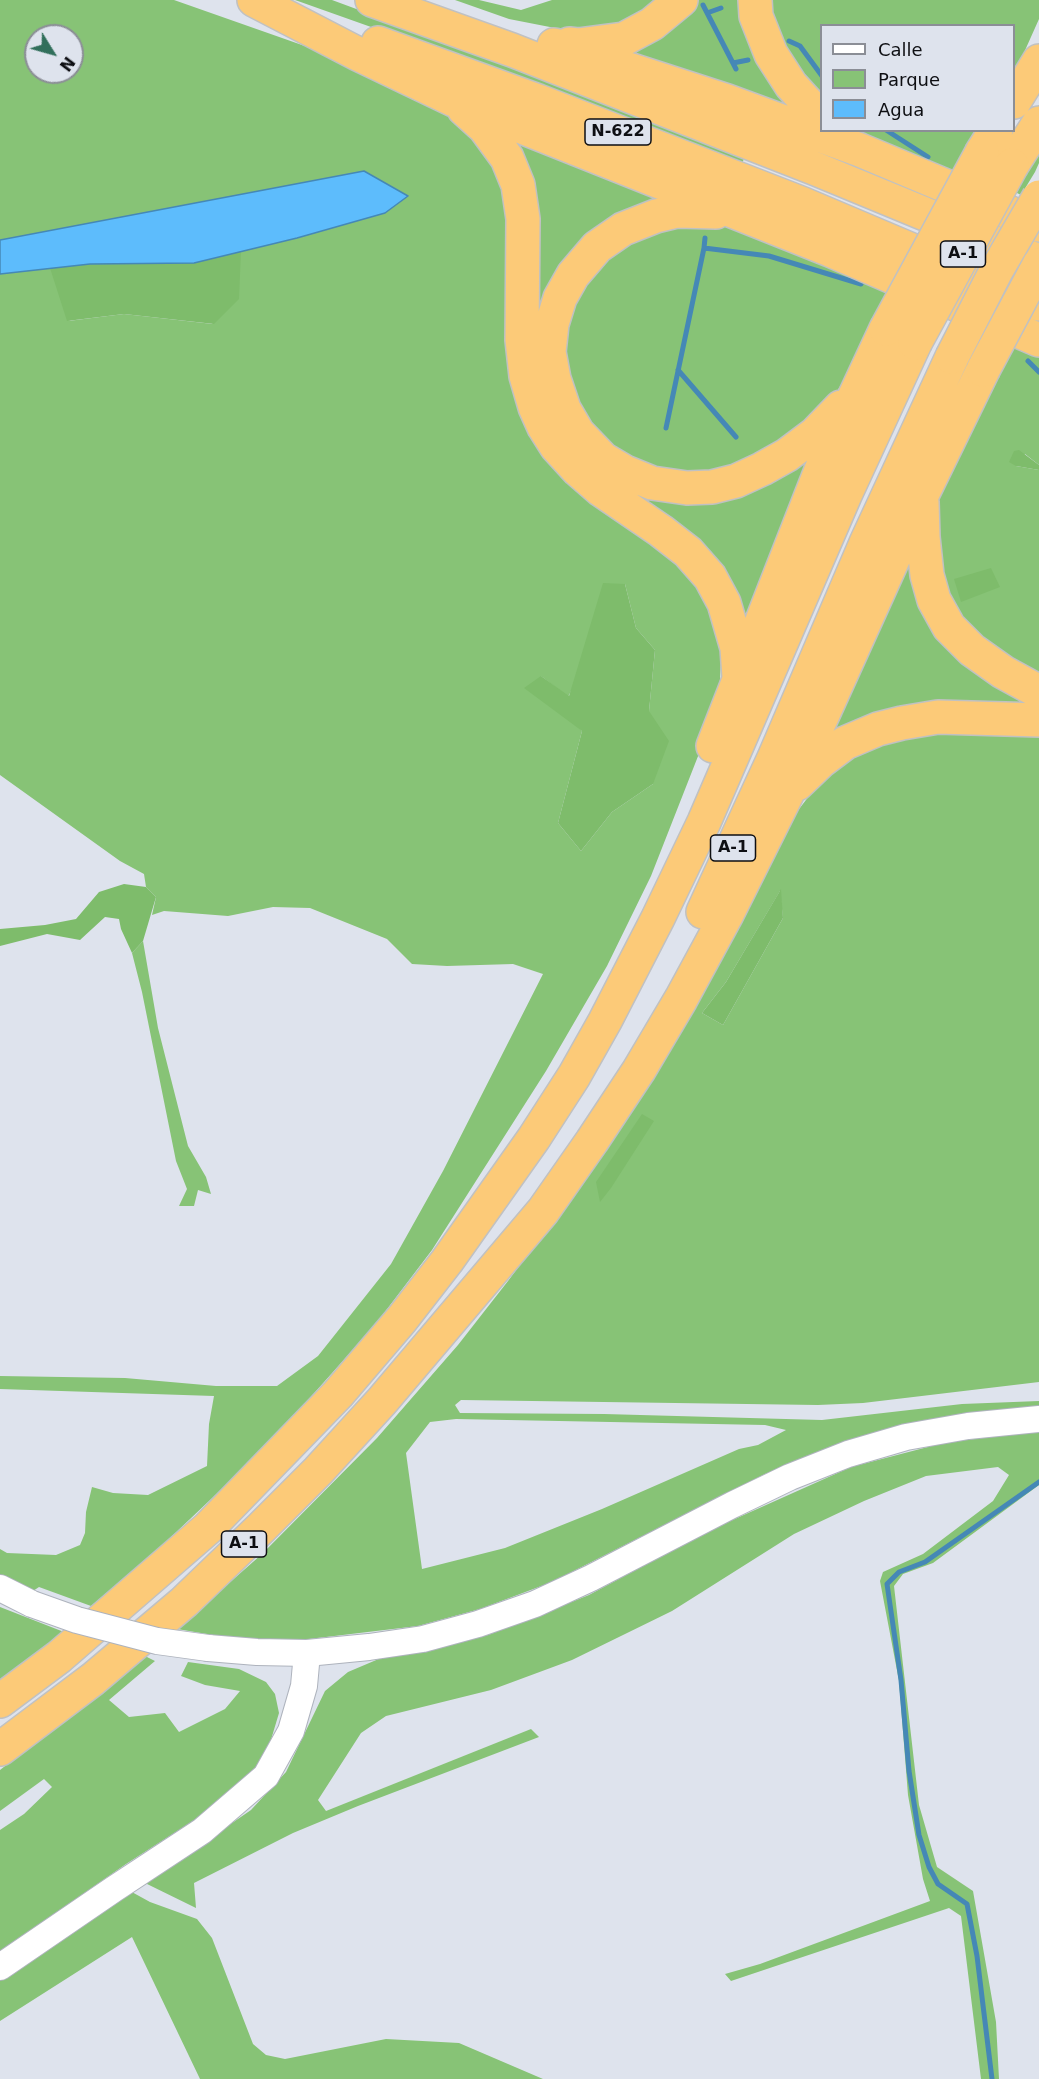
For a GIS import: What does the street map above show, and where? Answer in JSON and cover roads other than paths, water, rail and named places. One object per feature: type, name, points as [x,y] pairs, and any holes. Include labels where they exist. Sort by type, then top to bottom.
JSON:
[{"type":"highway","points":[[256,0],[358,54],[454,100],[830,250],[1039,340]]},
{"type":"highway","name":"N-622","points":[[256,0],[538,101],[804,204],[1039,304]]},
{"type":"highway","points":[[543,42],[578,45],[624,39],[652,24],[681,0]]},
{"type":"highway","points":[[755,0],[756,16],[771,54],[790,85],[820,117]]},
{"type":"highway","points":[[379,2],[419,1],[511,33],[717,97],[860,150],[1039,225]]},
{"type":"highway","name":"N-622","points":[[379,2],[512,50],[816,169],[1039,263]]},
{"type":"highway","points":[[1015,100],[1038,61]]},
{"type":"highway","points":[[454,100],[485,128],[507,158],[518,185],[523,219],[522,340],[526,376],[535,407],[544,427],[556,446],[578,470],[601,490],[688,552],[710,577],[724,603],[737,648],[739,680]]},
{"type":"highway","name":"A-1","points":[[0,1701],[59,1657],[208,1528],[338,1394],[402,1319],[487,1207],[574,1076],[658,918],[704,822],[845,495],[915,343],[1012,165],[1039,123]]},
{"type":"highway","points":[[837,132],[860,150]]},
{"type":"highway","points":[[605,1021],[825,460],[886,329],[989,142]]},
{"type":"highway","name":"A-1","points":[[0,1749],[93,1679],[184,1602],[318,1471],[382,1401],[459,1308],[574,1146],[649,1018],[715,888],[913,438],[996,271],[1039,197]]},
{"type":"highway","points":[[735,214],[704,210],[677,211],[656,216],[622,229],[597,247],[573,275],[560,298],[552,324],[549,352],[554,380],[564,409],[578,433],[603,459],[625,472],[652,483],[687,489],[712,487],[736,481],[787,455],[815,434],[836,414],[859,385]]},
{"type":"highway","points":[[459,1308],[543,1211],[639,1070],[681,999],[726,916],[787,794],[922,495],[983,370],[1039,263]]},
{"type":"highway","points":[[922,495],[922,537],[927,575],[934,600],[949,627],[972,650],[995,667],[1039,690]]},
{"type":"highway","points":[[787,794],[821,761],[846,743],[878,729],[938,717],[1039,720]]},
{"type":"street","points":[[804,204],[816,169]]},
{"type":"street","points":[[0,1588],[32,1604],[77,1620],[157,1641],[208,1648],[307,1653],[423,1639],[478,1624],[535,1604],[790,1477],[848,1454],[906,1437],[937,1431],[1039,1419]]},
{"type":"street","points":[[0,1967],[202,1832],[266,1776],[291,1731],[304,1686],[307,1653]]},
{"type":"water","points":[[364,171],[408,196],[385,213],[297,238],[194,263],[90,264],[0,274],[0,240]]},
{"type":"waterway","points":[[703,5],[736,69]]},
{"type":"waterway","points":[[707,13],[721,8]]},
{"type":"waterway","points":[[789,41],[800,46],[820,73]]},
{"type":"waterway","points":[[733,63],[748,60]]},
{"type":"waterway","points":[[889,132],[928,157]]},
{"type":"waterway","points":[[705,238],[704,248],[769,256],[861,284]]},
{"type":"waterway","points":[[666,428],[704,248]]},
{"type":"waterway","points":[[1028,361],[1039,372]]},
{"type":"waterway","points":[[678,370],[736,437]]},
{"type":"waterway","points":[[992,2079],[977,1956],[967,1904],[938,1884],[929,1867],[919,1835],[909,1771],[901,1680],[887,1584],[899,1572],[925,1562],[1039,1482]]}]
